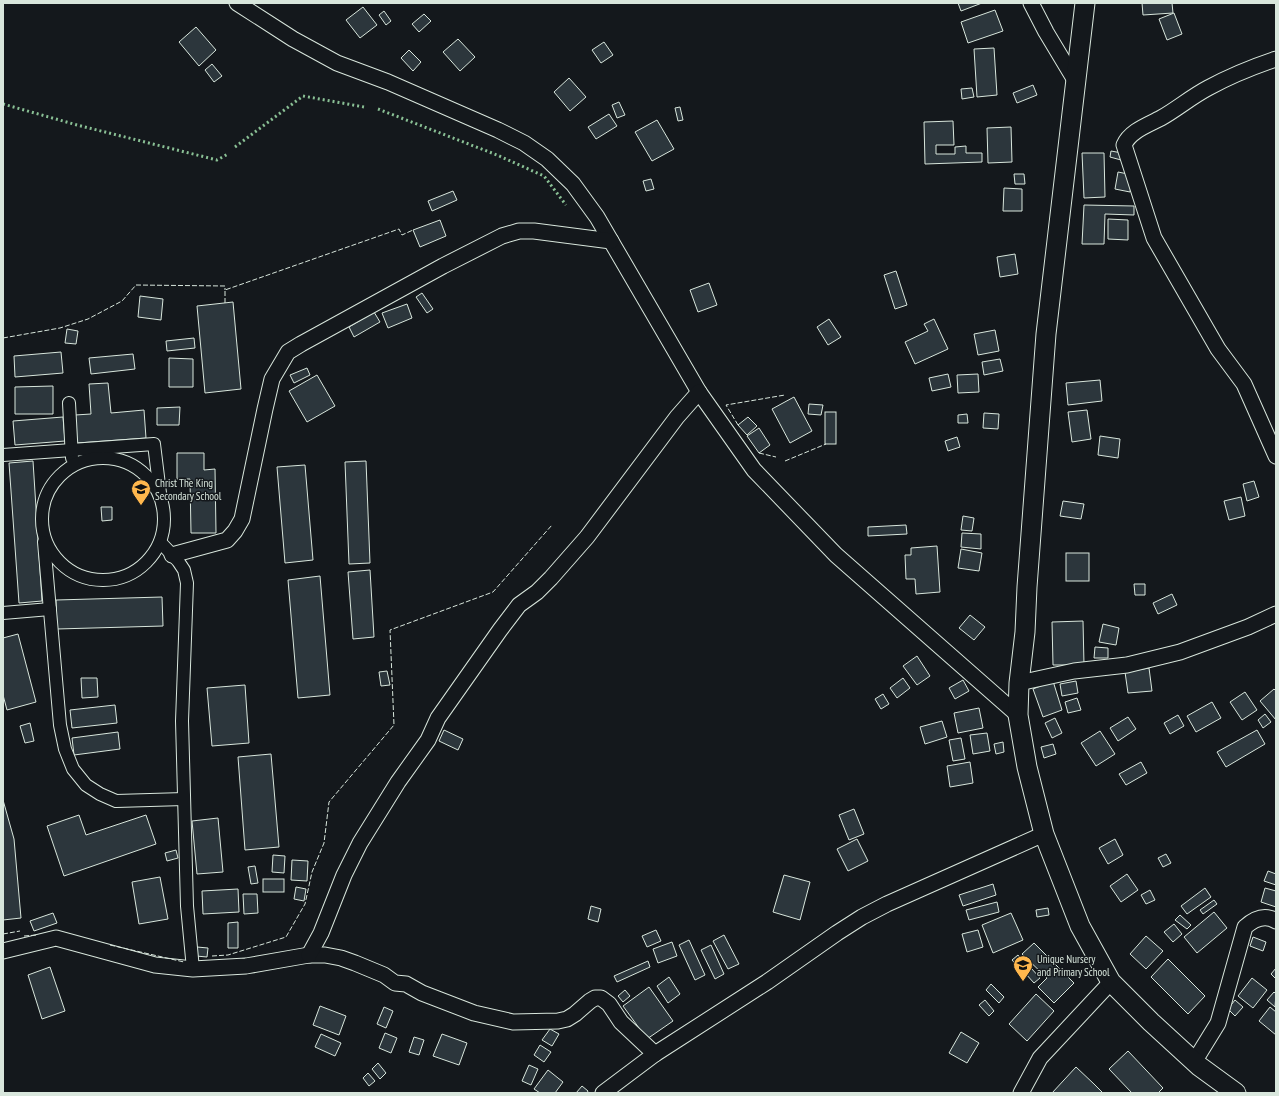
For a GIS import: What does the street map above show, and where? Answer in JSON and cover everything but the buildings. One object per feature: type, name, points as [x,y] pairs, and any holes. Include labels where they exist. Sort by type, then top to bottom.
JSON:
[{"type":"street","points":[[237,3],[294,39],[337,62],[476,120],[524,143],[547,159],[573,184],[597,217],[700,392],[754,470],[836,555],[1018,715]]},
{"type":"street","points":[[1031,3],[1046,32],[1076,82]]},
{"type":"street","points":[[1085,3],[1046,334],[1025,632],[1019,683],[1018,715],[1027,767],[1044,834],[1080,926],[1111,982],[1194,1062],[1236,1093]]},
{"type":"street","points":[[1276,59],[1242,71],[1207,88],[1161,118],[1133,133],[1127,138],[1124,144],[1154,238],[1218,348],[1244,384],[1276,456]]},
{"type":"street","points":[[172,555],[227,540],[236,531],[242,519],[272,379],[288,352],[443,266],[502,236],[519,231],[534,231],[611,241]]},
{"type":"street","points":[[309,955],[321,934],[344,875],[360,842],[398,782],[428,740],[438,718],[500,630],[520,605],[537,592],[551,578],[587,537],[677,417],[700,392]]},
{"type":"street","points":[[69,403],[72,467]]},
{"type":"street","points":[[3,455],[154,444],[164,515],[163,531],[158,547],[148,561],[136,572],[120,579],[104,581],[87,579],[72,572],[59,562],[49,548],[44,532]]},
{"type":"street","points":[[161,498],[153,484],[142,471],[128,463],[112,458],[95,459],[79,463],[72,467],[53,484],[46,499],[42,516],[60,725],[65,749],[73,769],[86,785],[100,794],[116,801],[184,799]]},
{"type":"street","points":[[160,542],[184,570],[187,583],[182,721],[187,906],[193,969]]},
{"type":"street","points":[[4,613],[50,609]]},
{"type":"street","points":[[1019,683],[1074,671],[1127,665],[1180,652],[1241,630],[1276,614]]},
{"type":"street","points":[[603,1093],[655,1054],[755,990],[862,917],[887,904],[1044,834]]},
{"type":"street","points":[[1194,1062],[1218,1023],[1245,927],[1252,921],[1263,918],[1272,918],[1276,921]]},
{"type":"street","points":[[3,950],[56,938],[155,965],[193,969],[246,966],[309,955],[341,958],[384,975],[395,983],[406,984],[422,993],[452,1005],[474,1013],[512,1022],[567,1019],[590,1001],[595,998],[601,998],[609,1004],[621,1022],[655,1054]]},
{"type":"street","points":[[1021,1093],[1040,1058],[1111,982]]},
{"type":"hedge","points":[[235,147],[303,96],[364,107]]},
{"type":"hedge","points":[[3,104],[77,125],[217,160],[228,154]]},
{"type":"hedge","points":[[378,109],[497,155],[544,176],[566,205]]},
{"type":"fence","points":[[225,303],[225,290],[399,229],[402,235],[413,230]]},
{"type":"fence","points":[[3,338],[60,328],[88,319],[122,301],[136,285],[225,286],[225,290]]},
{"type":"fence","points":[[738,425],[726,405],[785,395]]},
{"type":"fence","points":[[785,461],[826,444]]},
{"type":"fence","points":[[759,453],[776,457]]},
{"type":"fence","points":[[212,956],[228,955],[286,937],[305,904],[312,872],[324,843],[329,802],[394,725],[390,630],[493,592],[552,525]]},
{"type":"fence","points":[[3,934],[20,931]]},
{"type":"fence","points":[[24,936],[37,935]]},
{"type":"fence","points":[[110,945],[184,962]]},
{"type":"place","name":"Christ The King Secondary School","points":[[141,506]]},
{"type":"place","name":"Unique Nursery and Primary School","points":[[1023,982]]}]
